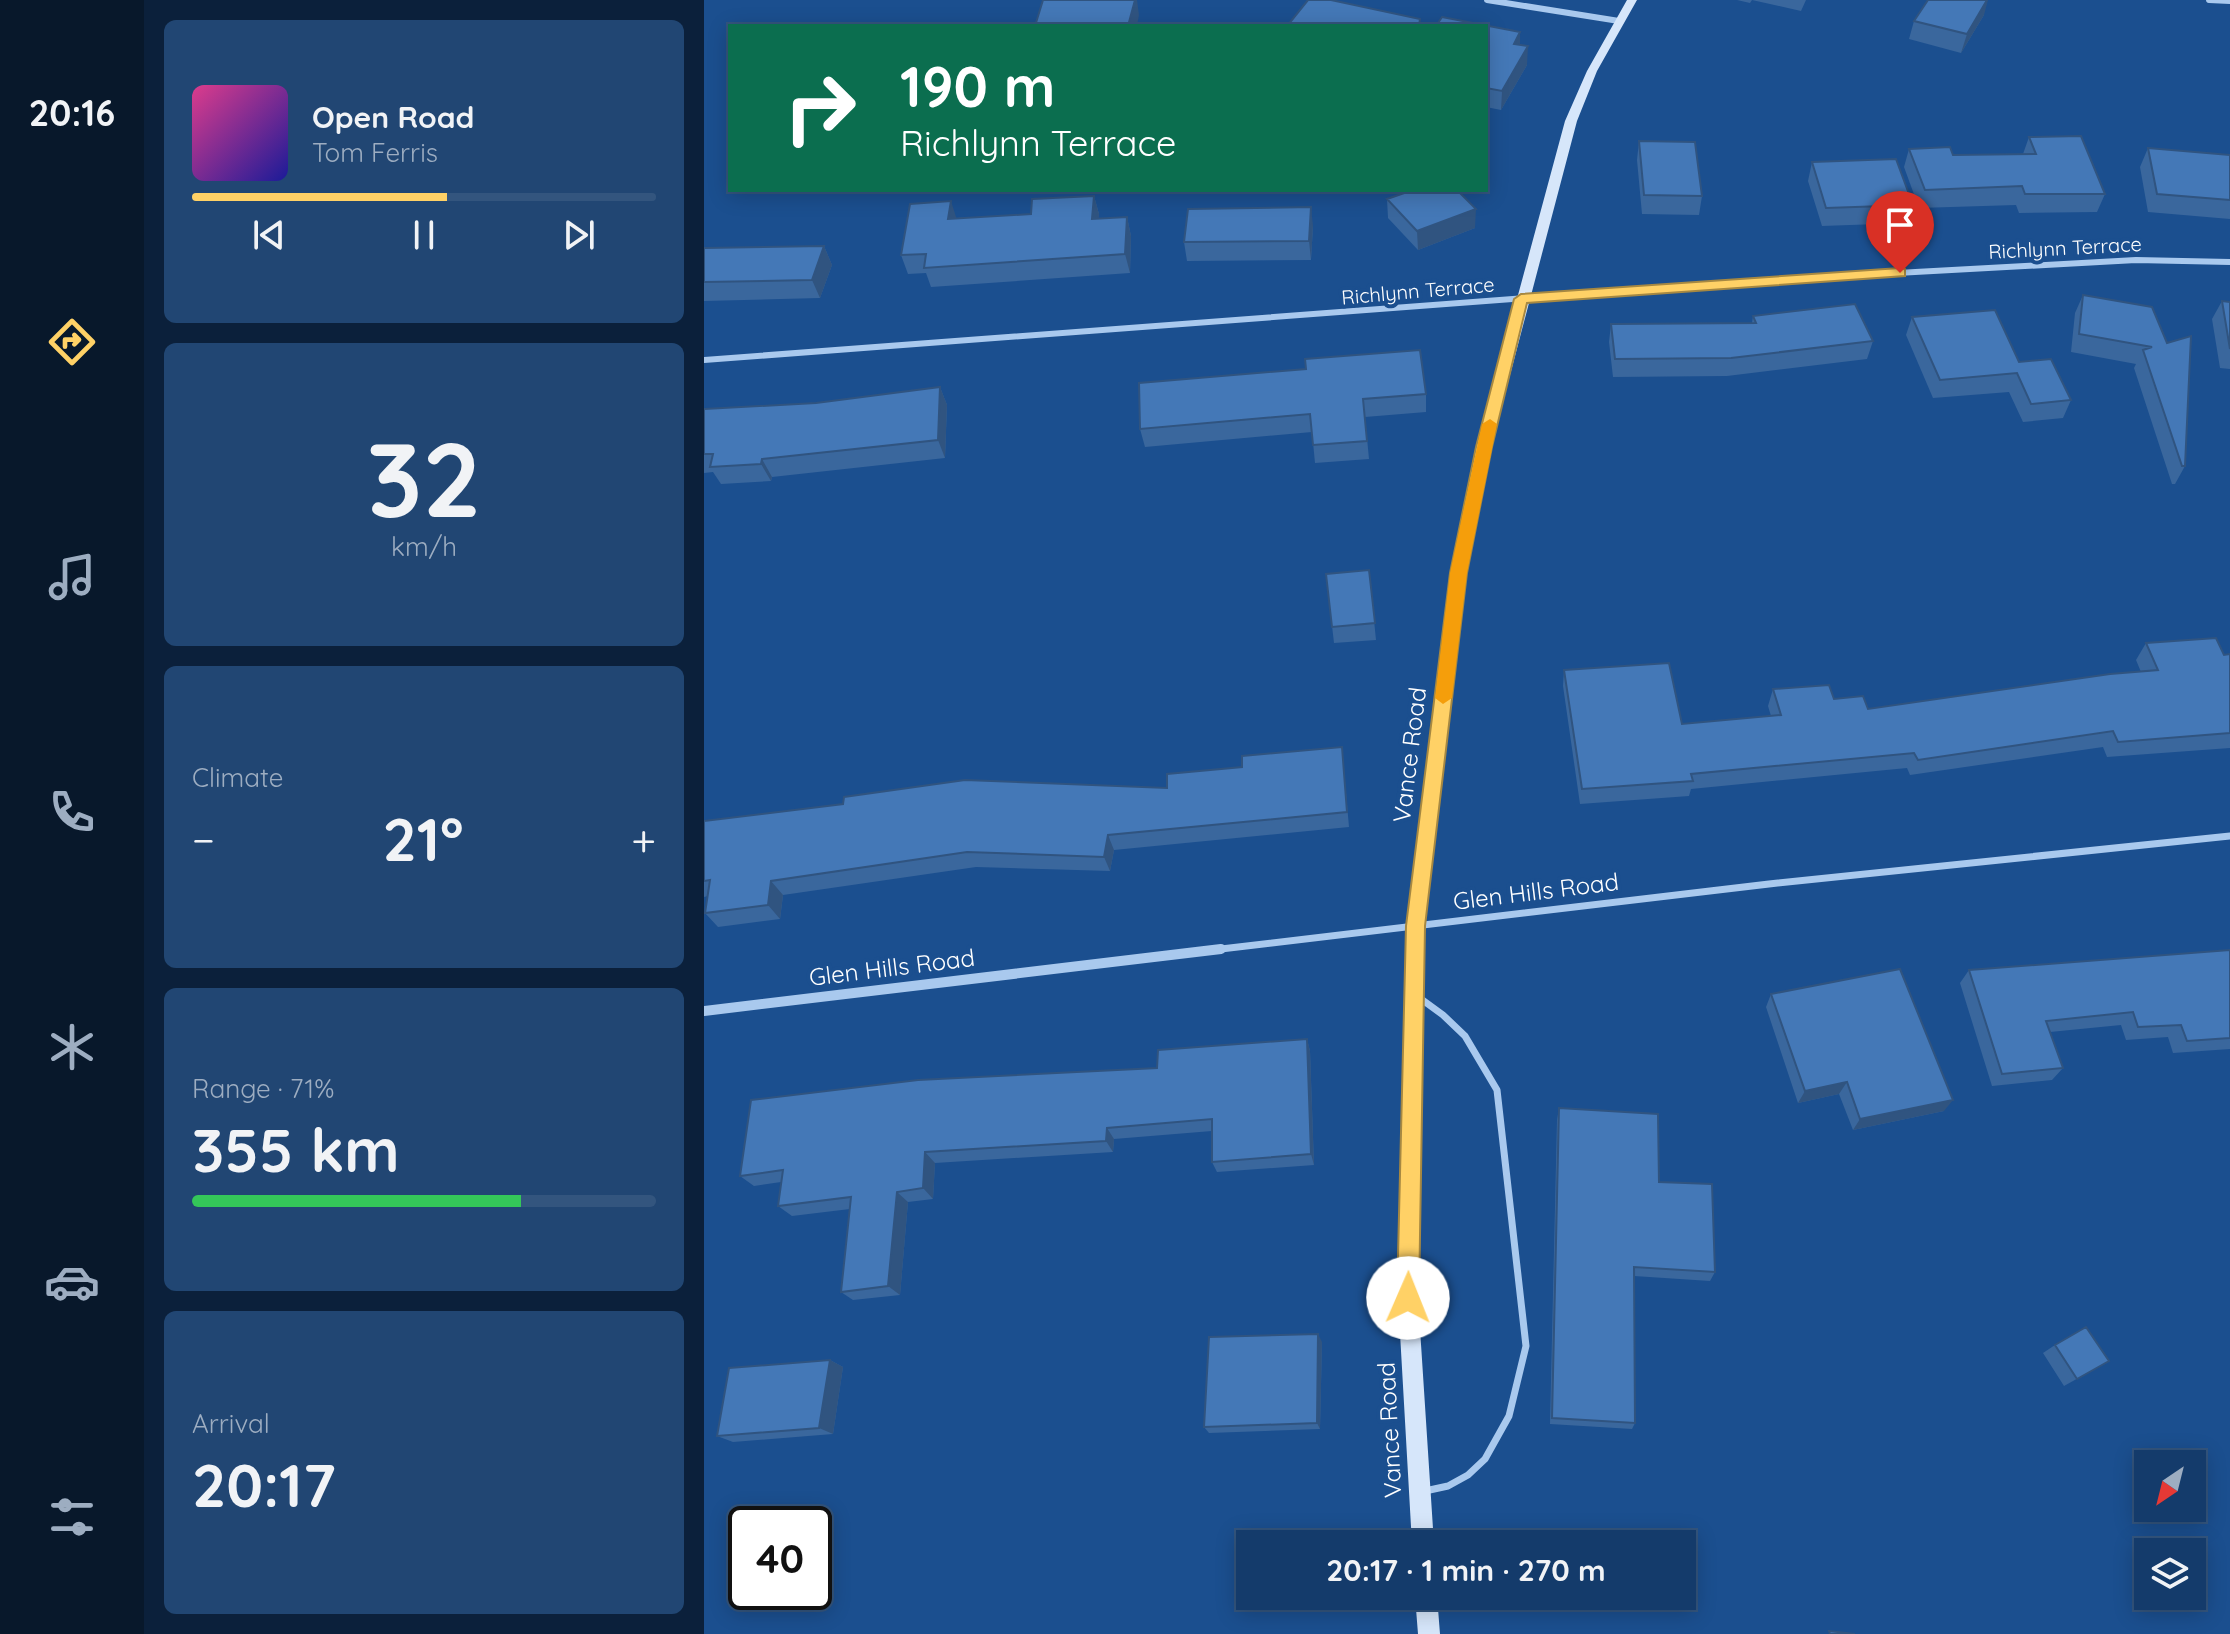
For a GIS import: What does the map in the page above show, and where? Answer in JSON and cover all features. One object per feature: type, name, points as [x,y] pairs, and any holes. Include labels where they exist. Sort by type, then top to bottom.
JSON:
[{"type":"street","points":[[1487,0],[1619,21]]},
{"type":"street","name":"Vance Road","points":[[1422,1530],[1408,1298],[1415,926],[1459,573],[1484,447],[1521,299],[1571,121],[1592,71],[1632,0]]},
{"type":"street","points":[[2209,0],[2230,1]]},
{"type":"street","name":"Richlynn Terrace","points":[[704,360],[1752,281],[2136,260],[2230,262]]},
{"type":"street","name":"Glen Hills Road","points":[[704,1011],[1769,884],[2230,836]]},
{"type":"street","points":[[1427,1610],[1429,1634]]},
{"type":"lane","points":[[1414,994],[1439,1009],[1459,1027],[1487,1067],[1497,1090],[1526,1346],[1522,1378],[1514,1401],[1483,1460],[1461,1482],[1443,1490],[1420,1491]]},
{"type":"building","points":[[1043,0],[1135,0],[1129,24],[1036,24]]},
{"type":"building","points":[[1308,0],[1331,0],[1420,19],[1419,24],[1289,24]]},
{"type":"building","points":[[1928,0],[1987,0],[1967,34],[1914,21]]},
{"type":"building","points":[[1442,17],[1478,24],[1437,24]]},
{"type":"building","points":[[1488,26],[1520,32],[1514,44],[1528,46],[1502,91],[1488,88]]},
{"type":"building","points":[[2081,136],[2105,194],[2025,194],[2022,186],[1925,190],[1909,149],[1950,147],[1953,155],[2036,154],[2029,137]]},
{"type":"building","points":[[1639,141],[1695,142],[1702,196],[1644,195]]},
{"type":"building","points":[[2148,148],[2230,155],[2230,200],[2157,194]]},
{"type":"building","points":[[1896,159],[1913,205],[1826,208],[1812,162]]},
{"type":"building","points":[[1407,192],[1459,192],[1476,209],[1417,231],[1387,199]]},
{"type":"building","points":[[1094,196],[1092,219],[1127,217],[1125,254],[924,268],[926,254],[901,255],[910,204],[951,201],[948,219],[1031,214],[1032,199]]},
{"type":"building","points":[[1311,207],[1309,241],[1184,242],[1188,209]]},
{"type":"building","points":[[824,246],[812,280],[704,282],[704,248]]},
{"type":"building","points":[[2083,295],[2152,307],[2167,343],[2191,336],[2185,466],[2182,466],[2143,350],[2152,347],[2079,334]]},
{"type":"building","points":[[2222,301],[2230,302],[2230,349]]},
{"type":"building","points":[[1855,304],[1873,341],[1731,358],[1615,359],[1611,324],[1756,323],[1753,316]]},
{"type":"building","points":[[1995,310],[2019,362],[2051,359],[2071,400],[2031,404],[2017,373],[1940,380],[1912,317]]},
{"type":"building","points":[[1420,350],[1426,394],[1363,399],[1367,441],[1313,445],[1310,414],[1140,429],[1139,383],[1306,369],[1305,359]]},
{"type":"building","points":[[940,387],[938,440],[762,459],[761,464],[710,467],[713,454],[704,454],[704,409],[816,403]]},
{"type":"building","points":[[1369,570],[1375,623],[1332,627],[1326,574]]},
{"type":"building","points":[[2216,638],[2224,655],[2230,654],[2230,733],[2118,742],[2113,731],[1918,760],[1914,753],[1691,774],[1693,781],[1582,789],[1564,670],[1669,663],[1682,724],[1781,715],[1773,689],[1829,685],[1834,699],[1863,696],[1868,709],[2110,674],[2158,670],[2146,643]]},
{"type":"building","points":[[1342,747],[1347,812],[1108,835],[1104,857],[967,852],[771,881],[768,905],[705,913],[710,880],[704,881],[704,821],[843,804],[844,797],[965,780],[1167,788],[1167,774],[1242,767],[1242,756]]},
{"type":"building","points":[[2230,950],[2230,1038],[2187,1041],[2181,1025],[2138,1027],[2133,1012],[2046,1021],[2063,1068],[2002,1074],[1969,970]]},
{"type":"building","points":[[1900,969],[1953,1100],[1860,1119],[1847,1082],[1805,1091],[1771,994]]},
{"type":"building","points":[[1307,1039],[1311,1154],[1212,1162],[1212,1119],[1107,1128],[1106,1141],[925,1152],[923,1188],[897,1192],[888,1286],[841,1292],[851,1197],[778,1206],[783,1170],[740,1176],[751,1100],[918,1080],[1157,1068],[1158,1050]]},
{"type":"building","points":[[1559,1108],[1658,1114],[1659,1182],[1712,1184],[1715,1272],[1634,1267],[1635,1423],[1552,1418]]},
{"type":"building","points":[[2086,1327],[2109,1361],[2077,1379],[2055,1345]]},
{"type":"building","points":[[1318,1334],[1317,1423],[1204,1427],[1209,1337]]},
{"type":"building","points":[[830,1360],[819,1428],[717,1436],[729,1368]]},
{"type":"slow traffic","points":[[1443,698],[1459,573],[1490,424]]},
{"type":"route","points":[[1408,1298],[1415,926],[1459,573],[1484,447],[1521,299],[1900,273]]}]
